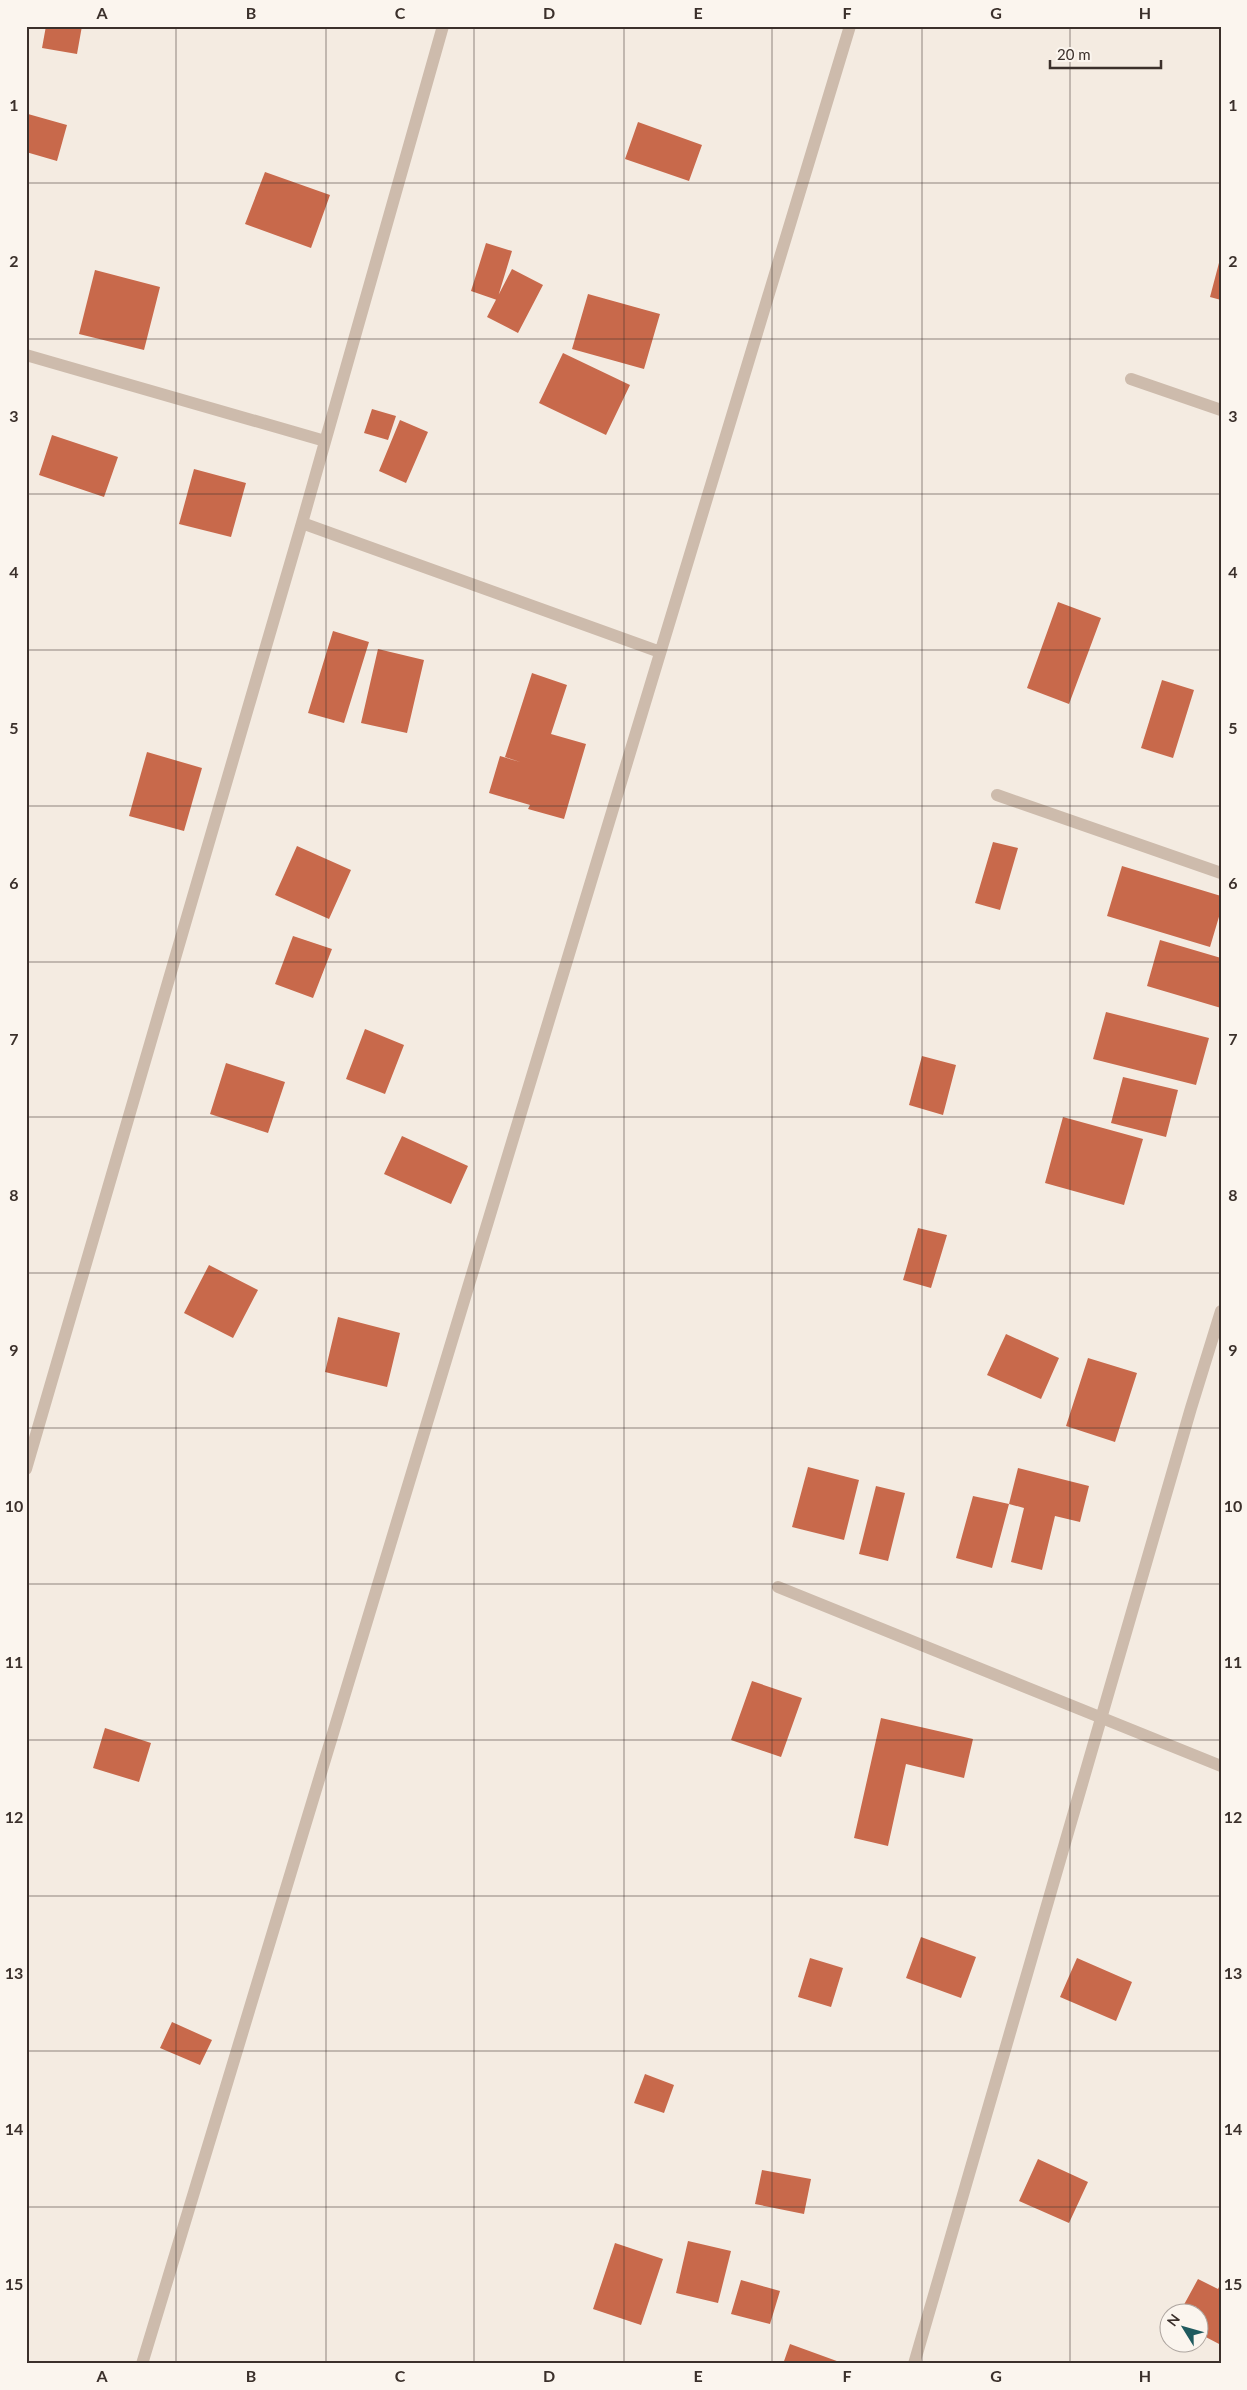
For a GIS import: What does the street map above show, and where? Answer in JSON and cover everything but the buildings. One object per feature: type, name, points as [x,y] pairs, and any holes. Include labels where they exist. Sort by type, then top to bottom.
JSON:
[{"type":"street","points":[[26,1469],[302,523],[443,26]]},
{"type":"street","points":[[142,2364],[850,26]]},
{"type":"street","points":[[26,355],[325,440]]},
{"type":"street","points":[[1131,379],[1221,410]]},
{"type":"street","points":[[302,523],[660,652]]},
{"type":"street","points":[[997,795],[1221,873]]},
{"type":"street","points":[[914,2364],[1221,1311]]},
{"type":"street","points":[[778,1587],[1221,1766]]}]
